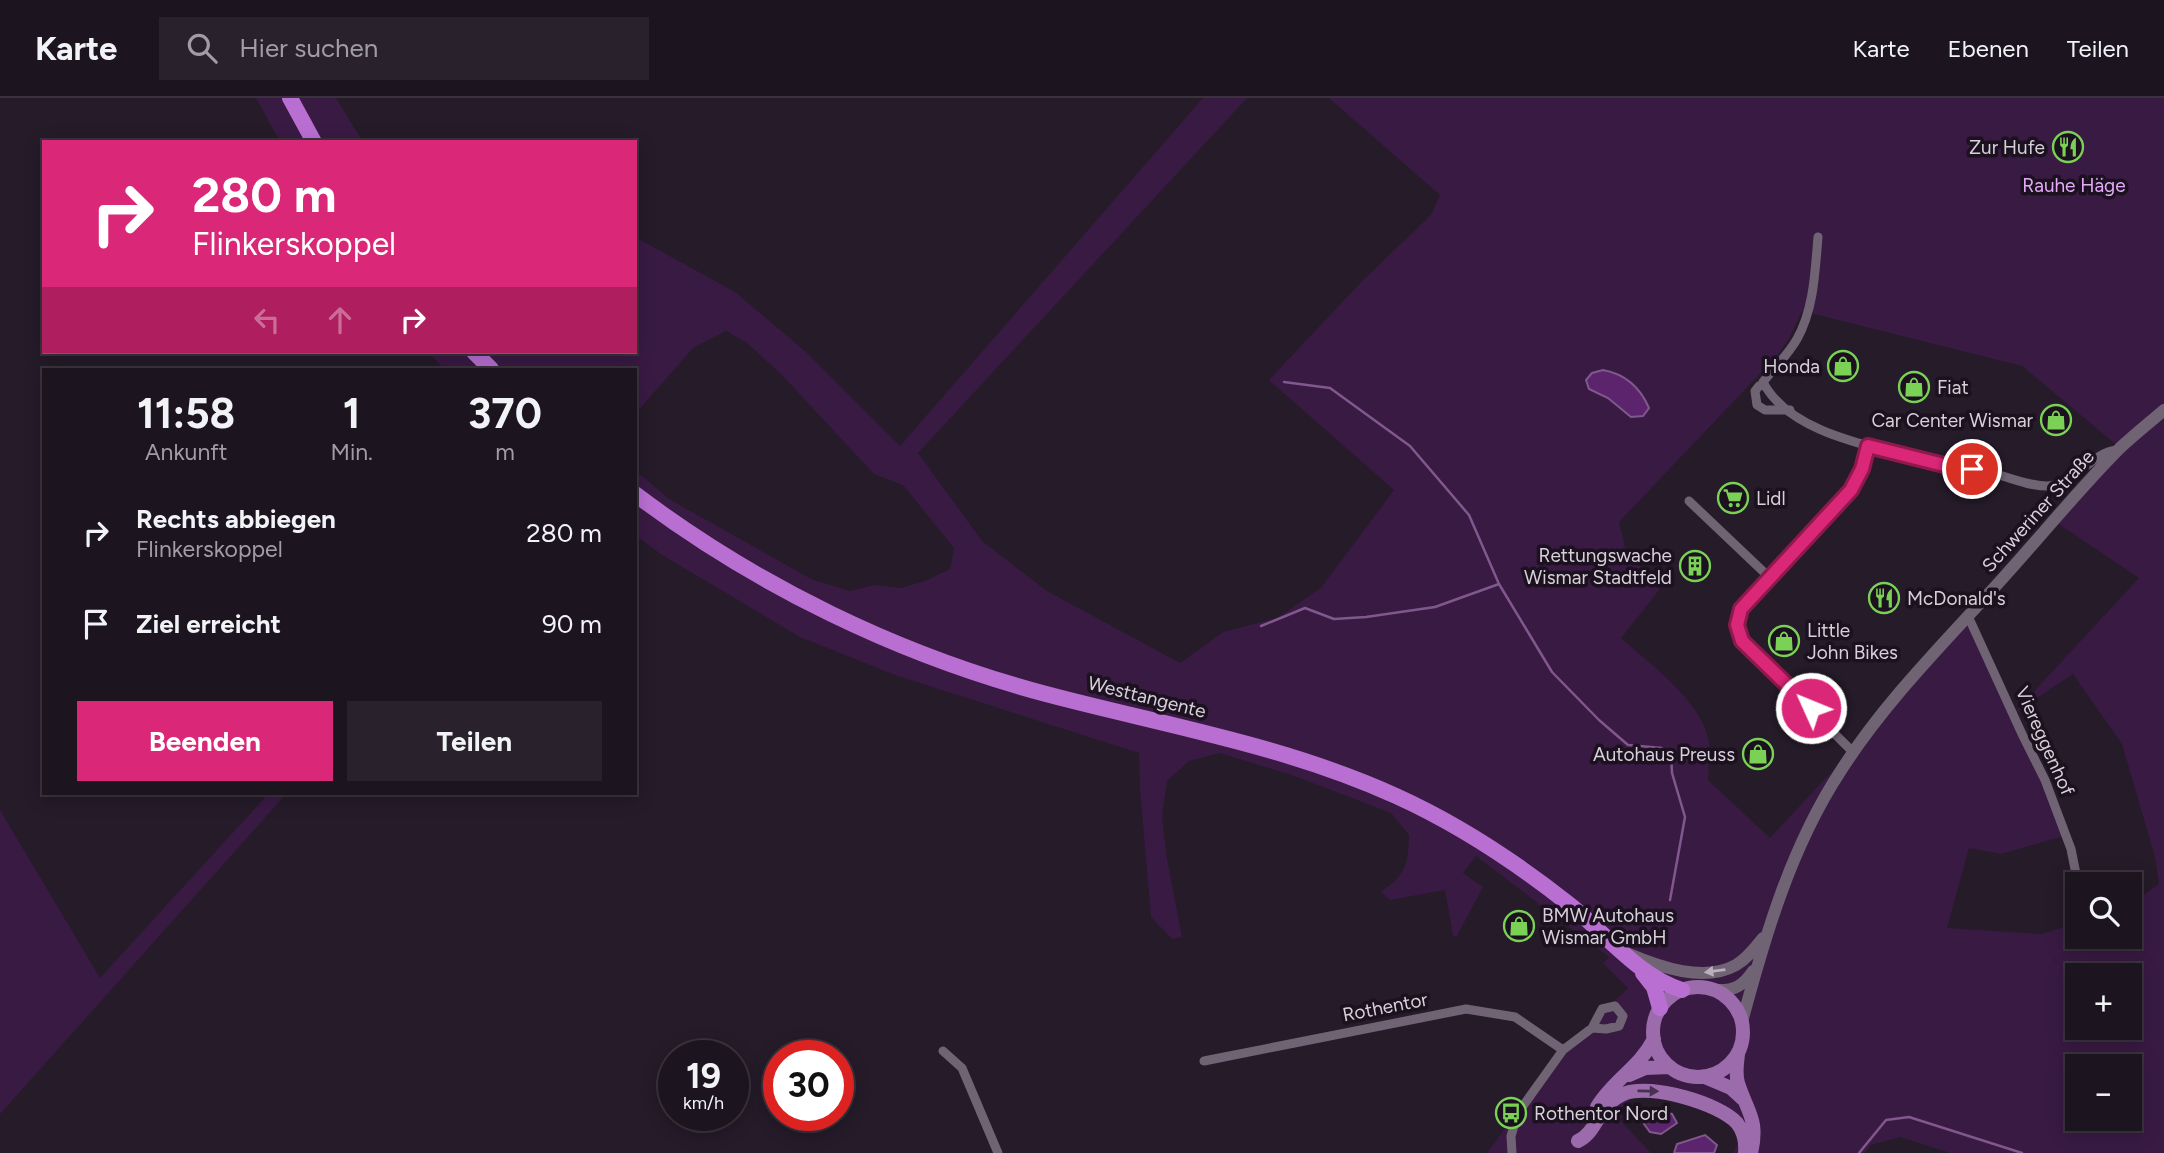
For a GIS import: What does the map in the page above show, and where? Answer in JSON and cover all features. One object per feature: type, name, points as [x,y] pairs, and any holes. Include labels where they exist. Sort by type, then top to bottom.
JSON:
[{"type":"highway","points":[[290,98],[313,140]]},
{"type":"highway","points":[[476,354],[490,368]]},
{"type":"highway","name":"Westtangente","points":[[637,495],[776,586],[835,615],[968,671],[1045,694],[1256,746],[1352,777],[1398,797],[1445,821],[1523,870],[1587,918],[1635,963],[1654,987],[1660,1008]]},
{"type":"highway","name":"Westtangente","points":[[1635,963],[1682,990]]},
{"type":"main road","name":"Schweriner Straße","points":[[1742,1022],[1768,932],[1800,848],[1840,772],[1909,683],[1968,616],[2119,449],[2164,410]]},
{"type":"main road","points":[[1623,951],[1659,966],[1708,973],[1723,971],[1744,959],[1768,932]]},
{"type":"main road","name":"Schweriner Straße","points":[[1716,990],[1726,991],[1742,985],[1757,965]]},
{"type":"main road","points":[[1750,1112],[1731,1088],[1705,1077],[1686,1076],[1670,1067],[1657,1050],[1653,1028],[1660,1008],[1682,990],[1695,987],[1716,990],[1733,1003],[1742,1022],[1742,1044],[1736,1071],[1738,1083],[1750,1112],[1754,1127],[1751,1153]]},
{"type":"main road","points":[[1574,1147],[1601,1101],[1640,1061],[1654,1039]]},
{"type":"main road","points":[[1705,1077],[1724,1069],[1738,1055]]},
{"type":"main road","points":[[1621,1079],[1645,1068],[1670,1067]]},
{"type":"main road","points":[[1574,1147],[1614,1099],[1634,1091],[1649,1090],[1678,1096],[1726,1114],[1740,1128],[1745,1140],[1745,1153]]},
{"type":"street","points":[[1764,385],[1763,382],[1796,340],[1805,320],[1815,276],[1818,237]]},
{"type":"street","points":[[1764,385],[1790,411],[1815,428],[1868,446],[1952,467],[1979,469],[2048,486],[2062,483],[2106,453],[2119,449]]},
{"type":"street","points":[[1764,385],[1755,391],[1755,400],[1760,408],[1790,411]]},
{"type":"street","points":[[1854,752],[1740,637],[1737,618],[1741,609],[1769,577],[1851,490],[1862,469],[1868,446]]},
{"type":"street","points":[[1689,501],[1769,577]]},
{"type":"street","name":"Viereggenhof","points":[[1968,616],[2045,780],[2071,849],[2076,872]]},
{"type":"street","name":"Rothentor","points":[[1204,1061],[1466,1009],[1515,1017],[1563,1050]]},
{"type":"street","points":[[1512,1153],[1511,1136],[1518,1113],[1563,1050],[1592,1028]]},
{"type":"street","points":[[943,1051],[962,1068],[998,1153]]},
{"type":"green space","points":[[256,98],[283,98],[307,140],[279,140]]},
{"type":"green space","points":[[290,98],[336,98],[362,140],[313,140]]},
{"type":"green space","name":"Rauhe Häge","points":[[1203,98],[1247,98],[918,453],[982,541],[1047,591],[1180,663],[1223,632],[1277,618],[1321,588],[1394,490],[1269,380],[1362,281],[1431,215],[1440,195],[1329,98],[2164,98],[2164,1153],[1950,1153],[1900,1137],[1871,1145],[1865,1153],[1733,1153],[1743,1134],[1725,1114],[1695,1100],[1647,1090],[1634,1091],[1620,1120],[1651,1153],[1487,1153],[1563,1050],[1628,988],[1603,963],[1609,957],[1476,856],[1463,873],[1483,887],[1457,936],[1453,936],[1445,890],[1390,900],[1381,892],[1401,874],[1408,854],[1409,835],[1391,813],[1292,775],[1220,753],[1189,761],[1167,781],[1162,817],[1182,937],[1172,939],[1151,917],[1139,753],[895,675],[800,637],[662,555],[637,536],[637,503],[727,565],[776,593],[879,642],[931,663],[1037,698],[1210,740],[1295,765],[1376,796],[1480,848],[1482,845],[1385,791],[1287,755],[1013,685],[923,654],[794,595],[712,548],[673,522],[637,495],[637,472],[669,499],[813,580],[850,591],[874,585],[901,588],[925,581],[950,569],[954,548],[903,485],[874,474],[781,374],[747,343],[726,331],[694,347],[637,412],[637,368],[490,368],[476,354],[637,354],[637,238],[735,292],[805,351],[900,446]],"holes":[[[1802,311],[2022,366],[2120,448],[2054,521],[2139,578],[2013,714],[1969,619],[1914,674],[1849,753],[1770,838],[1708,780],[1709,742],[1704,727],[1686,698],[1621,638],[1660,589],[1626,551],[1619,522],[1775,358],[1789,339]],[[2073,674],[2122,744],[2155,857],[2159,884],[2142,896],[2142,949],[2065,949],[2065,927],[2042,934],[1947,928],[1969,848],[2001,854],[2067,835],[2045,780],[2013,714]]]},
{"type":"green space","points":[[430,354],[468,354],[481,368],[443,368]]},
{"type":"green space","points":[[267,795],[285,795],[0,1114],[0,810],[100,978]]},
{"type":"shaded area","points":[[1603,370],[1625,378],[1636,388],[1649,408],[1643,416],[1631,417],[1608,398],[1589,389],[1586,380],[1592,373]]},
{"type":"shaded area","points":[[1646,1114],[1672,1114],[1677,1123],[1661,1134],[1650,1132],[1644,1124]]},
{"type":"shaded area","points":[[1705,1135],[1717,1145],[1714,1153],[1674,1153],[1677,1144]]},
{"type":"waterway","points":[[1284,382],[1330,388],[1410,446],[1469,515],[1499,584],[1552,672],[1628,745],[1662,748],[1671,754],[1672,773],[1685,817],[1670,900]]},
{"type":"waterway","points":[[1261,626],[1305,608],[1334,619],[1435,607],[1499,584]]},
{"type":"waterway","points":[[1859,1153],[1886,1120],[1909,1117],[2022,1153]]},
{"type":"place","name":"Zur Hufe","points":[[2068,147]]},
{"type":"place","name":"Honda","points":[[1843,366]]},
{"type":"place","name":"Fiat","points":[[1914,387]]},
{"type":"place","name":"Car Center Wismar","points":[[2056,420]]},
{"type":"place","name":"Lidl","points":[[1733,498]]},
{"type":"place","name":"Rettungswache Wismar Stadtfeld","points":[[1695,566]]},
{"type":"place","name":"McDonald's","points":[[1884,598]]},
{"type":"place","name":"Little John Bikes","points":[[1784,641]]},
{"type":"place","name":"Autohaus Preuss","points":[[1758,754]]},
{"type":"place","name":"BMW Autohaus Wismar GmbH","points":[[1519,926]]},
{"type":"place","name":"Rothentor Nord","points":[[1511,1113]]},
{"type":"route","points":[[1811,708],[1742,641],[1737,625],[1741,609],[1851,490],[1862,469],[1868,446],[1952,467],[1972,469]]}]
